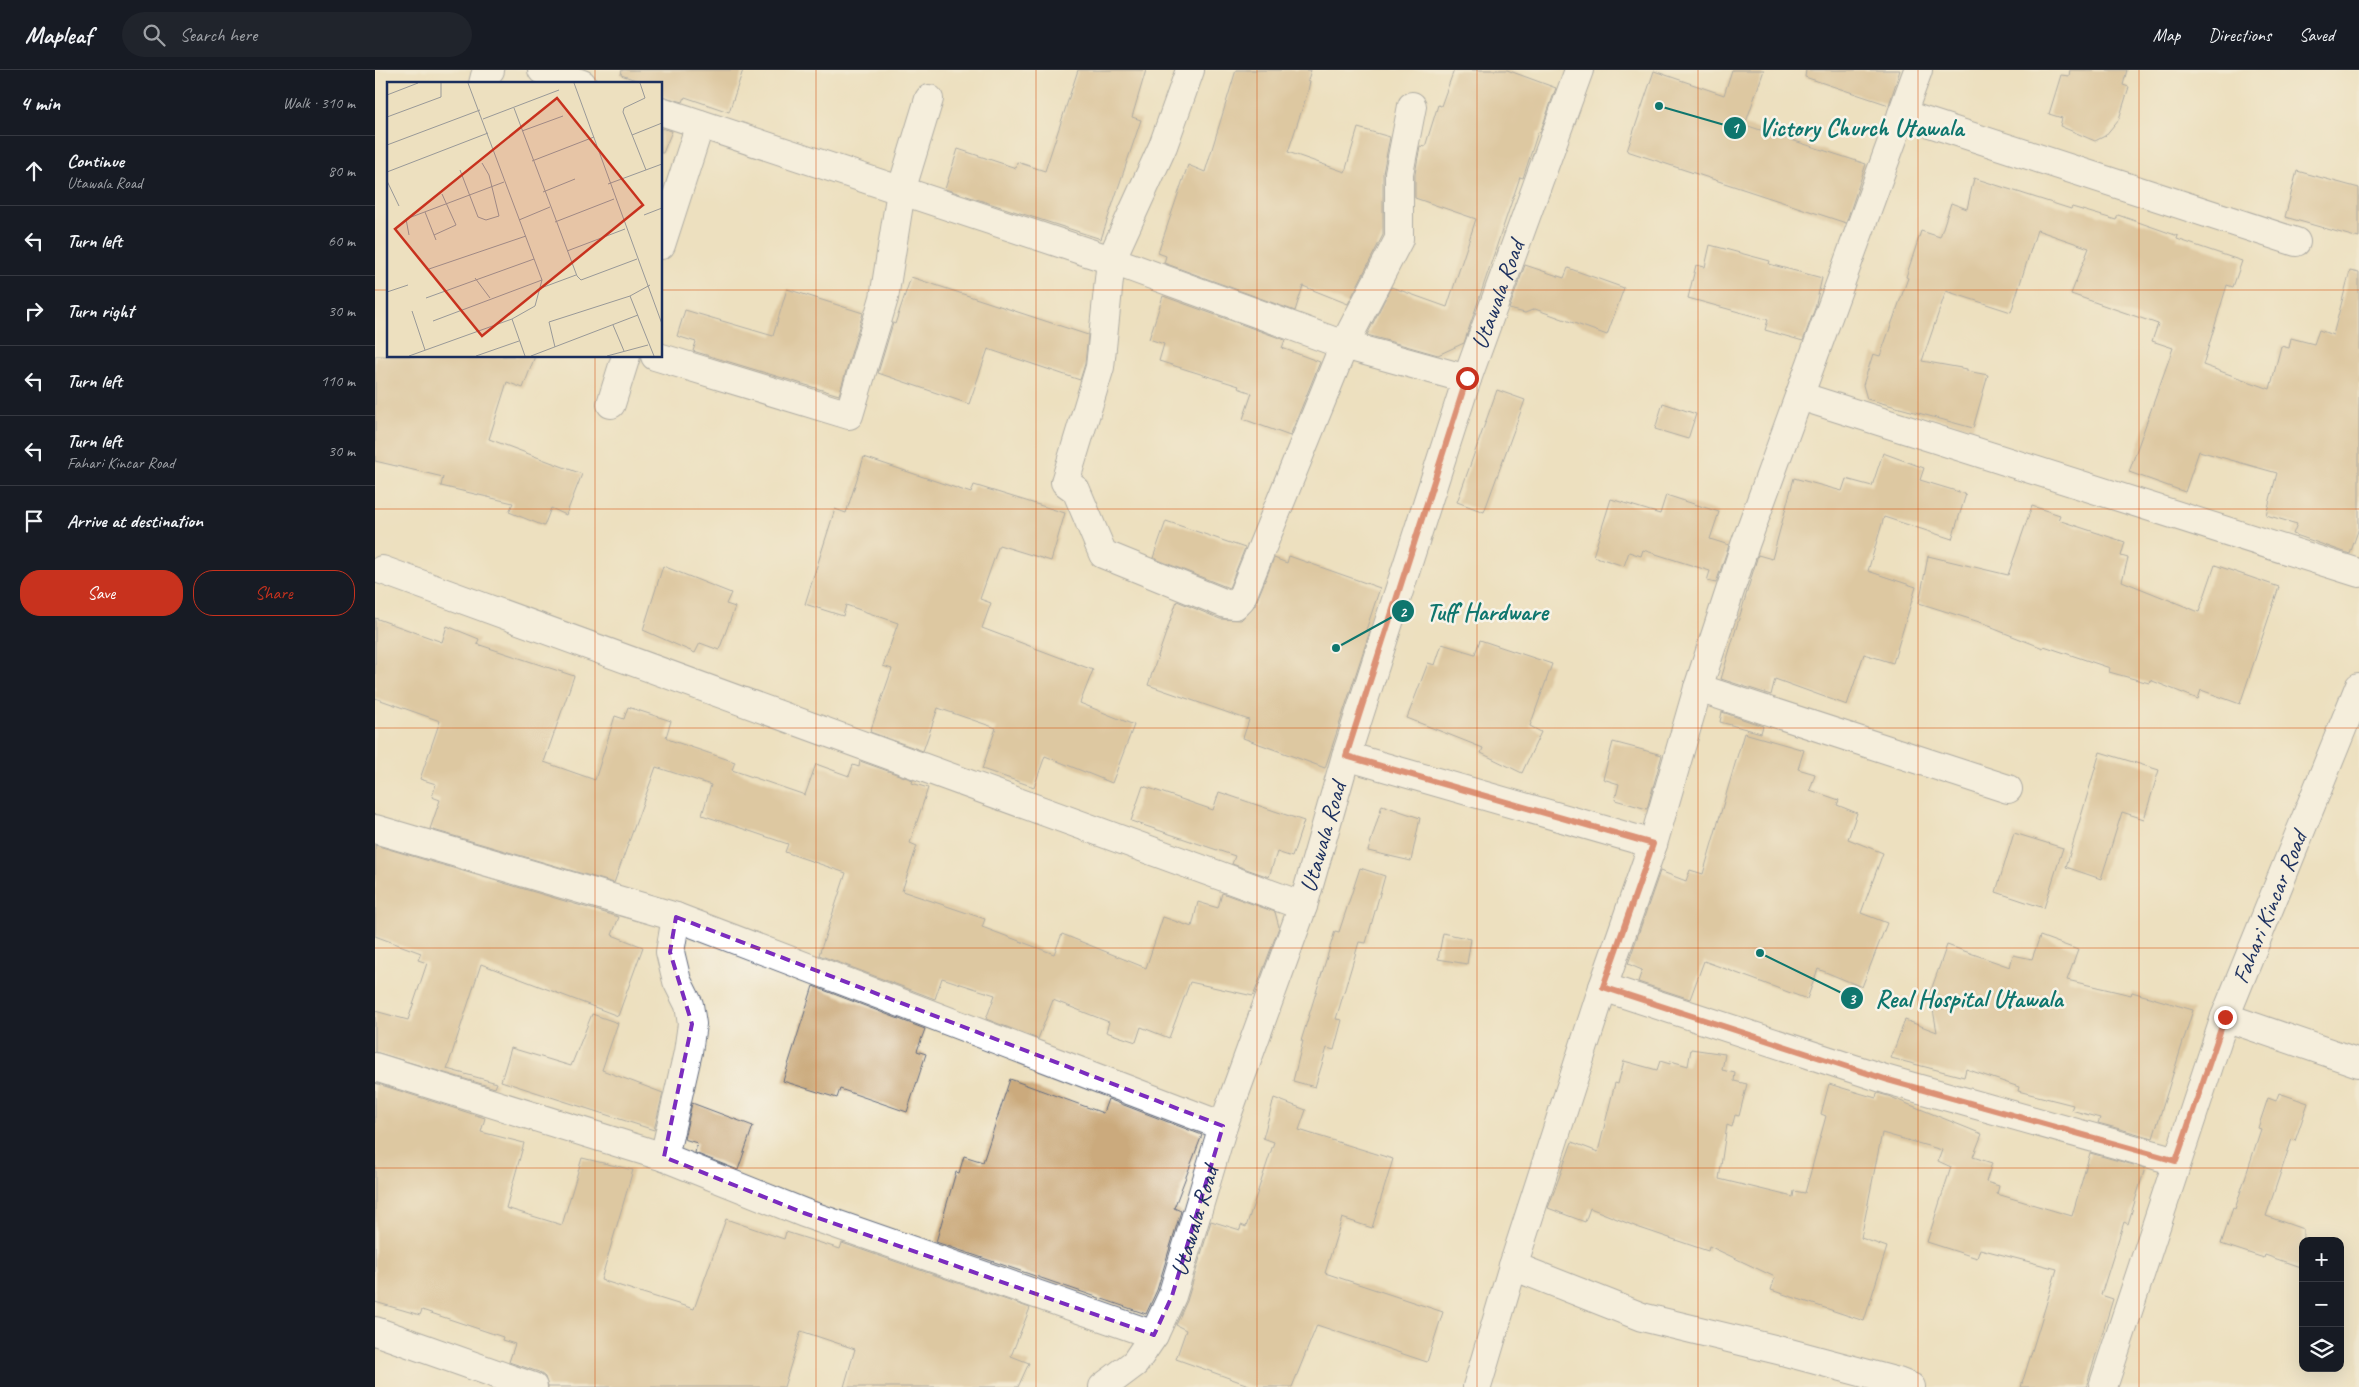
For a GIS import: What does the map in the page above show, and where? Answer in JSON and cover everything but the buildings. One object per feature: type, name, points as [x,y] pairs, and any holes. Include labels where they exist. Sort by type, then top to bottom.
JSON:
[{"type":"street","points":[[484,82],[489,70]]},
{"type":"street","points":[[543,70],[576,82]]},
{"type":"street","points":[[1190,70],[1163,146],[1111,260],[1100,368],[1065,482],[1076,490],[1103,554],[1226,604],[1235,605],[1241,599],[1344,345],[1399,239],[1399,173],[1412,106]]},
{"type":"street","name":"Utawala Road","points":[[1105,1387],[1135,1363],[1154,1335],[1172,1296],[1223,1126],[1303,906],[1346,756],[1467,378],[1579,70]]},
{"type":"street","points":[[1477,1387],[1513,1266],[1603,987],[1653,844],[1698,688],[1746,542],[1918,70]]},
{"type":"street","points":[[662,358],[849,415],[884,298],[901,191],[929,99]]},
{"type":"street","points":[[663,113],[1111,260],[1344,345],[1467,378]]},
{"type":"street","points":[[1903,114],[2296,242]]},
{"type":"street","points":[[663,239],[700,124]]},
{"type":"street","points":[[611,404],[625,358]]},
{"type":"street","points":[[1800,396],[2359,573]]},
{"type":"street","points":[[382,570],[1303,906]]},
{"type":"street","name":"Fahari Kincar Road","points":[[2103,1387],[2225,1017],[2359,686]]},
{"type":"street","points":[[1698,688],[2008,789]]},
{"type":"street","points":[[1346,756],[1653,844]]},
{"type":"street","points":[[375,829],[676,917],[1223,1126]]},
{"type":"street","points":[[664,1157],[688,1052],[692,1024],[689,1006],[677,981],[670,952],[676,917]]},
{"type":"street","points":[[1603,987],[1888,1080],[2176,1161]]},
{"type":"street","points":[[2225,1017],[2359,1063]]},
{"type":"street","points":[[375,1067],[664,1157],[804,1213],[1154,1335]]},
{"type":"street","points":[[1513,1266],[1642,1318],[1786,1352],[1911,1387]]},
{"type":"street","points":[[375,1331],[533,1387]]},
{"type":"highlighted area","points":[[676,917],[1223,1126],[1172,1296],[1154,1335],[804,1213],[664,1157],[692,1024],[670,952]]},
{"type":"place","name":"Victory Church Utawala","points":[[1659,106]]},
{"type":"place","name":"Tuff Hardware","points":[[1336,648]]},
{"type":"place","name":"Real Hospital Utawala","points":[[1760,953]]},
{"type":"route","points":[[1467,378],[1346,756],[1653,844],[1603,987],[1888,1080],[2176,1161],[2225,1017]]}]
